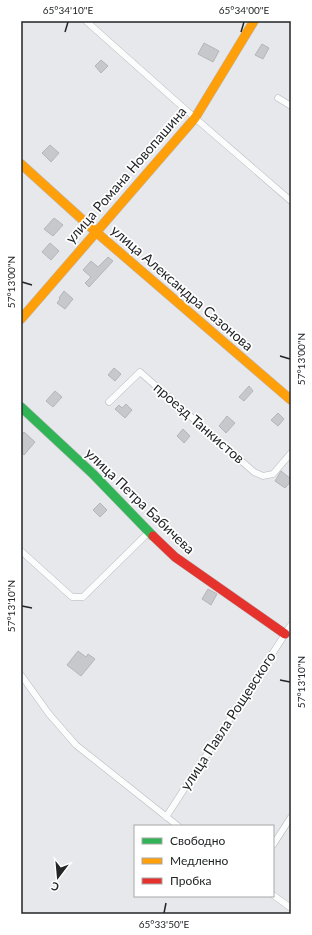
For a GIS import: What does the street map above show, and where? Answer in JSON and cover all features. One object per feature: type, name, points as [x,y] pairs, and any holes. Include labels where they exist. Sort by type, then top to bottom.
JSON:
[{"type":"street","points":[[86,21],[291,201]]},
{"type":"street","name":"улица Романа Новопашина","points":[[21,319],[195,118],[254,21]]},
{"type":"street","points":[[278,98],[291,106]]},
{"type":"street","name":"улица Александра Сазонова","points":[[21,164],[96,232],[291,400]]},
{"type":"street","name":"проезд Танкистов","points":[[109,402],[140,372],[254,472],[263,476],[273,474],[291,453]]},
{"type":"street","name":"улица Петра Бабичева","points":[[21,407],[93,474],[175,557],[285,634]]},
{"type":"street","points":[[21,551],[72,597],[83,597],[149,532]]},
{"type":"street","name":"улица Павла Рощевского","points":[[166,817],[291,625]]},
{"type":"street","points":[[21,675],[49,714],[76,745],[177,825]]},
{"type":"street","points":[[274,843],[291,817]]},
{"type":"street","points":[[274,896],[291,908]]},
{"type":"building","points":[[204,43],[219,51],[213,62],[198,54]]},
{"type":"building","points":[[262,44],[269,48],[263,59],[255,55]]},
{"type":"building","points":[[101,60],[108,66],[101,73],[95,66]]},
{"type":"building","points":[[50,145],[59,153],[51,162],[42,153]]},
{"type":"building","points":[[54,218],[63,225],[53,236],[44,229]]},
{"type":"building","points":[[50,243],[59,251],[51,260],[42,252]]},
{"type":"building","points":[[108,257],[113,261],[89,287],[85,283],[91,277],[83,270],[91,261],[98,267]]},
{"type":"building","points":[[64,291],[73,299],[65,309],[57,303]]},
{"type":"building","points":[[114,368],[121,374],[115,381],[108,375]]},
{"type":"building","points":[[249,386],[253,391],[244,401],[239,397]]},
{"type":"building","points":[[55,391],[62,397],[53,407],[46,401]]},
{"type":"building","points":[[126,404],[132,410],[125,418],[115,409],[119,405],[122,408]]},
{"type":"building","points":[[278,413],[284,419],[278,426],[271,420]]},
{"type":"building","points":[[227,416],[235,423],[226,433],[219,426]]},
{"type":"building","points":[[183,429],[190,436],[184,443],[177,436]]},
{"type":"building","points":[[24,432],[35,442],[24,455],[21,452],[21,435]]},
{"type":"building","points":[[281,471],[291,479],[285,488],[275,481]]},
{"type":"building","points":[[100,503],[107,510],[100,517],[93,510]]},
{"type":"building","points":[[208,589],[217,594],[211,605],[202,599]]},
{"type":"building","points":[[78,651],[86,657],[88,654],[95,659],[81,676],[67,665]]},
{"type":"traffic: fast","points":[[21,407],[93,474],[153,536]]},
{"type":"traffic: slow","points":[[21,319],[195,118],[254,21]]},
{"type":"traffic: slow","points":[[21,164],[96,232],[291,400]]},
{"type":"traffic: jam","points":[[153,536],[175,557],[285,634]]}]
